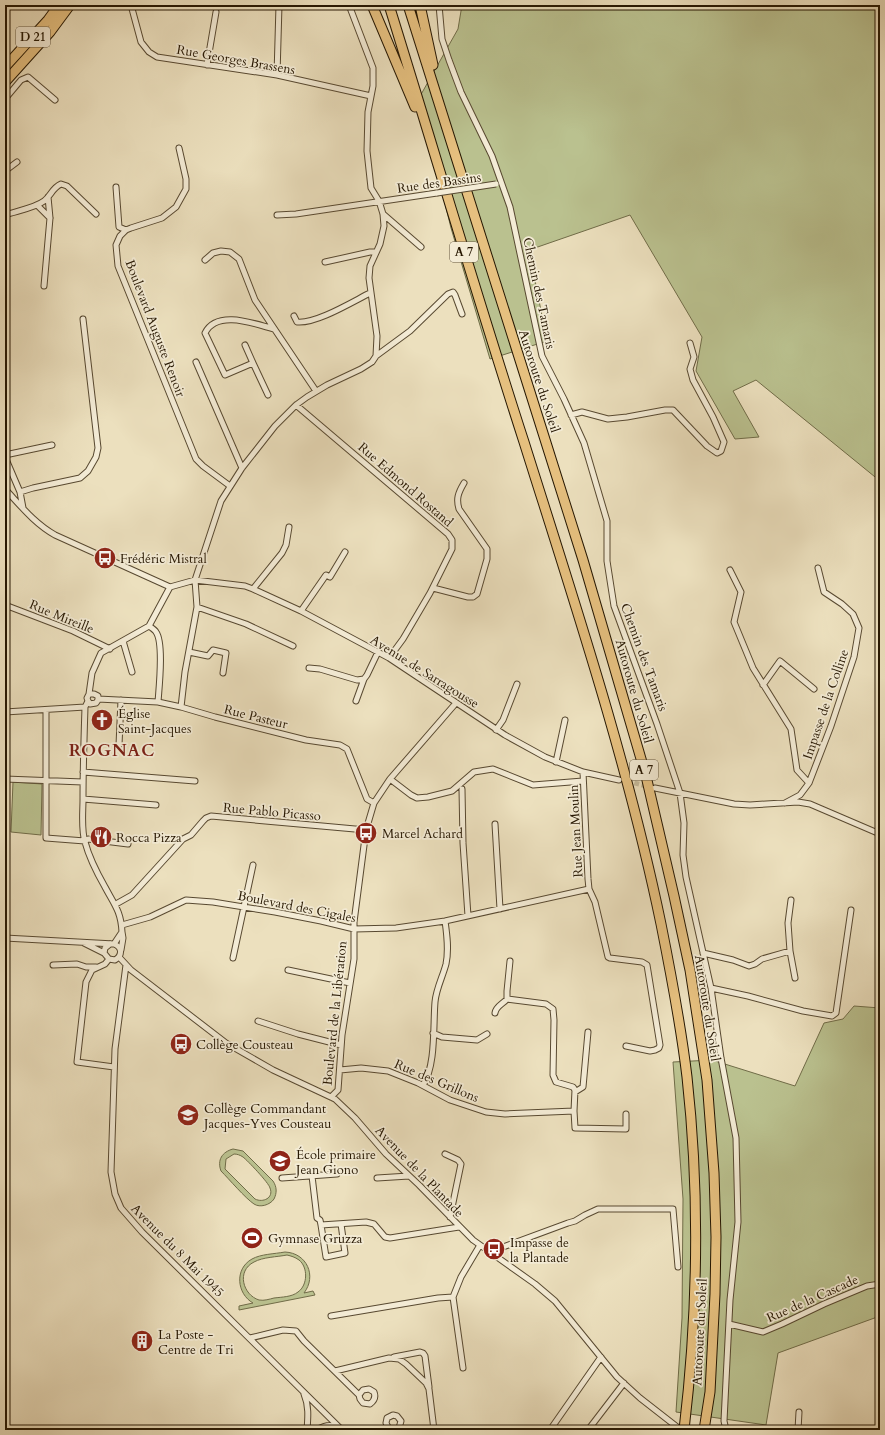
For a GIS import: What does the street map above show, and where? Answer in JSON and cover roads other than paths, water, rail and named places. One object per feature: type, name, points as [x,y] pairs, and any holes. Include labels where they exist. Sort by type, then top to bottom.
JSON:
[{"type":"highway","name":"D 21","points":[[5,67],[60,5]]},
{"type":"highway","points":[[5,82],[50,32],[70,5]]},
{"type":"highway","points":[[372,5],[434,150]]},
{"type":"highway","name":"Autoroute du Soleil","points":[[389,5],[483,315],[570,587],[629,787],[672,975],[687,1076],[696,1230],[695,1293],[684,1430]]},
{"type":"highway","name":"Autoroute du Soleil","points":[[408,5],[583,560],[646,776],[690,970],[707,1080],[714,1173],[716,1237],[715,1294],[710,1392],[704,1430]]},
{"type":"highway","points":[[420,5],[427,42],[453,146]]},
{"type":"street","name":"Rue Georges Brassens","points":[[130,5],[141,42],[149,52],[157,57],[276,76],[371,96]]},
{"type":"street","points":[[276,76],[279,5]]},
{"type":"street","points":[[349,5],[372,68],[373,86],[367,131],[367,151],[371,188],[379,201],[383,214],[384,226],[380,244],[370,266],[369,278],[377,336],[376,356]]},
{"type":"street","name":"Chemin des Tamaris","points":[[439,5],[442,39],[449,60],[461,92],[492,156],[510,207],[542,356],[584,443],[607,522],[607,561],[614,606],[657,724],[680,793],[684,823],[683,855],[685,870],[711,988],[720,1058],[736,1138],[738,1222],[729,1324],[724,1421],[726,1430]]},
{"type":"street","points":[[208,65],[216,12]]},
{"type":"street","points":[[5,99],[21,80],[28,77],[55,100]]},
{"type":"street","points":[[5,109],[5,119]]},
{"type":"street","points":[[116,187],[119,227],[126,230],[162,218],[176,207],[186,189],[186,179],[179,148]]},
{"type":"street","points":[[5,170],[17,162]]},
{"type":"street","name":"Rue des Bassins","points":[[277,215],[296,214],[502,183]]},
{"type":"street","points":[[5,215],[37,205],[48,197],[56,186],[64,184],[96,214]]},
{"type":"street","points":[[44,286],[50,218],[48,197]]},
{"type":"street","points":[[37,205],[50,218]]},
{"type":"street","points":[[383,214],[421,247]]},
{"type":"street","name":"Boulevard Auguste Renoir","points":[[126,230],[120,236],[116,245],[118,266],[188,441],[196,459],[230,486]]},
{"type":"street","points":[[205,260],[213,254],[221,251],[230,252],[240,259],[255,300],[316,391]]},
{"type":"street","points":[[325,262],[376,252]]},
{"type":"street","points":[[181,707],[197,607],[195,580],[221,501],[242,468],[275,426],[296,405],[316,391],[372,362],[376,356],[410,331],[448,294],[453,292],[457,305],[462,314]]},
{"type":"street","points":[[294,316],[297,322],[305,323],[330,313],[370,293]]},
{"type":"street","points":[[20,492],[80,478],[88,471],[96,457],[98,448],[84,319]]},
{"type":"street","points":[[253,363],[225,375],[205,333],[207,328],[227,319],[235,319],[274,329]]},
{"type":"street","points":[[571,415],[582,412],[608,419],[673,410],[716,453],[721,451],[724,442],[713,417],[693,380],[690,369],[694,356],[690,343]]},
{"type":"street","points":[[245,345],[268,395]]},
{"type":"street","points":[[196,362],[242,468]]},
{"type":"street","name":"Rue Edmond Rostand","points":[[296,405],[448,534],[452,540],[452,549],[432,588],[389,658]]},
{"type":"street","points":[[23,509],[20,492],[5,456],[52,445]]},
{"type":"street","points":[[432,588],[468,597],[473,597],[477,594],[488,555],[487,549],[459,509],[457,502],[458,493],[464,484]]},
{"type":"street","points":[[5,489],[33,520],[55,535],[170,587],[195,580]]},
{"type":"street","points":[[253,589],[282,552],[286,545],[289,527]]},
{"type":"street","points":[[301,612],[326,575],[330,577],[345,552]]},
{"type":"street","name":"Impasse de la Colline","points":[[784,803],[800,795],[809,783],[831,726],[854,657],[859,628],[853,614],[842,604],[824,592],[818,568]]},
{"type":"street","points":[[730,570],[741,592],[734,622],[753,668],[791,729],[797,770],[809,783]]},
{"type":"street","name":"Avenue de Sarragousse","points":[[195,580],[245,586],[253,589],[301,612],[389,658],[496,730],[545,757],[583,772],[619,780]]},
{"type":"street","points":[[81,942],[104,953],[109,959],[115,960],[119,957],[123,938],[122,920],[116,904],[104,887],[85,841],[83,772],[86,704],[87,698],[90,694],[92,673],[95,664],[102,653],[149,626],[170,587]]},
{"type":"street","name":"Rue Mireille","points":[[5,605],[73,631],[110,649]]},
{"type":"street","points":[[197,607],[246,624],[293,646]]},
{"type":"street","points":[[149,626],[157,633],[160,640],[158,702]]},
{"type":"street","points":[[123,642],[132,672]]},
{"type":"street","points":[[189,652],[208,656],[213,650],[226,653],[223,673]]},
{"type":"street","points":[[356,702],[364,679],[378,652]]},
{"type":"street","points":[[763,685],[780,661],[814,689]]},
{"type":"street","points":[[309,668],[320,668],[357,680],[364,679]]},
{"type":"street","points":[[496,730],[503,720],[517,684]]},
{"type":"street","points":[[5,712],[46,710],[94,704],[98,702],[96,694],[90,694]]},
{"type":"street","name":"Rue Pasteur","points":[[98,699],[158,702],[306,740],[330,743],[344,747],[351,755],[367,799],[374,803]]},
{"type":"street","points":[[119,745],[121,700]]},
{"type":"street","name":"Boulevard de la Libération","points":[[331,1097],[338,1090],[341,1045],[354,959],[354,929],[366,830],[374,803],[390,779],[456,703]]},
{"type":"street","points":[[46,710],[46,838],[128,844]]},
{"type":"street","points":[[556,762],[565,720]]},
{"type":"street","points":[[390,779],[418,798],[446,793],[474,772],[487,769],[492,769],[533,785],[583,781]]},
{"type":"street","points":[[83,772],[196,781]]},
{"type":"street","name":"Rue Jean Moulin","points":[[583,772],[589,889],[595,902],[608,957],[642,962],[646,964],[660,1045],[659,1048],[650,1051],[626,1046]]},
{"type":"street","points":[[5,779],[83,782]]},
{"type":"street","points":[[655,788],[734,804],[750,805],[798,802],[810,804],[880,834]]},
{"type":"street","points":[[462,789],[463,843],[468,916]]},
{"type":"street","points":[[83,799],[156,805]]},
{"type":"street","name":"Rue Pablo Picasso","points":[[116,904],[132,895],[183,838],[191,835],[206,818],[211,816],[366,830]]},
{"type":"street","points":[[496,824],[500,909]]},
{"type":"street","points":[[232,958],[253,865]]},
{"type":"street","name":"Boulevard des Cigales","points":[[122,925],[150,917],[186,900],[243,906],[354,929],[396,928],[445,921],[589,889]]},
{"type":"street","points":[[791,900],[788,923],[790,951],[795,978]]},
{"type":"street","points":[[711,988],[748,996],[803,1011],[832,1016],[836,1013],[851,910]]},
{"type":"street","points":[[423,1086],[427,1078],[433,1033],[435,1000],[446,963],[447,948],[445,921]]},
{"type":"street","points":[[104,953],[105,948],[112,944],[122,932]]},
{"type":"street","points":[[5,938],[112,944],[118,946],[121,950]]},
{"type":"street","points":[[703,953],[733,960],[749,966],[755,964],[762,958],[790,951]]},
{"type":"street","name":"Avenue de la Plantade","points":[[119,957],[147,983],[226,1043],[276,1071],[335,1099],[355,1118],[386,1154],[459,1227],[473,1240],[535,1284],[555,1302],[624,1383],[640,1398],[681,1430]]},
{"type":"street","points":[[109,959],[105,964],[92,970],[86,982],[77,1062],[114,1067]]},
{"type":"street","points":[[495,1013],[498,1007],[508,998],[507,991],[510,961]]},
{"type":"street","points":[[53,965],[77,964],[86,967],[97,967]]},
{"type":"street","name":"Avenue du 8 Mai 1945","points":[[126,965],[115,1049],[111,1172],[115,1194],[121,1208],[142,1232],[341,1429]]},
{"type":"street","points":[[288,970],[350,983]]},
{"type":"street","points":[[508,998],[546,1004],[553,1009],[553,1076],[556,1082],[573,1087],[575,1092],[574,1111],[576,1128],[626,1129],[626,1114]]},
{"type":"street","points":[[258,1021],[298,1034],[341,1045]]},
{"type":"street","points":[[575,1092],[583,1087],[588,1032]]},
{"type":"street","points":[[433,1033],[442,1036],[477,1040],[487,1034]]},
{"type":"street","name":"Rue des Grillons","points":[[340,1070],[361,1068],[388,1070],[450,1100],[486,1112],[505,1114],[574,1111]]},
{"type":"street","points":[[445,1154],[458,1160],[461,1164],[450,1217]]},
{"type":"street","points":[[282,1178],[337,1174]]},
{"type":"street","points":[[312,1176],[317,1218],[320,1220],[326,1257],[345,1253],[341,1224]]},
{"type":"street","points":[[377,1178],[409,1176]]},
{"type":"street","points":[[497,1257],[503,1247],[575,1221],[598,1209],[673,1209],[678,1267]]},
{"type":"street","points":[[321,1225],[366,1222],[374,1224],[385,1237],[390,1238],[459,1227]]},
{"type":"street","points":[[463,1368],[453,1297],[461,1277],[480,1245]]},
{"type":"street","name":"Rue de la Cascade","points":[[729,1324],[763,1332],[867,1286],[880,1284]]},
{"type":"street","points":[[331,1316],[438,1298],[453,1297]]},
{"type":"street","points":[[250,1338],[283,1330],[296,1331],[304,1341],[360,1395]]},
{"type":"street","points":[[335,1371],[389,1358],[420,1352],[423,1353],[425,1356],[434,1430]]},
{"type":"street","points":[[550,1430],[601,1357]]},
{"type":"street","points":[[389,1358],[399,1359],[406,1364],[426,1383],[429,1389]]},
{"type":"street","points":[[588,1430],[624,1383]]},
{"type":"street","points":[[302,1391],[308,1407],[307,1430]]},
{"type":"street","points":[[798,1430],[799,1412]]},
{"type":"street","points":[[317,1430],[321,1427],[332,1425],[341,1429]]},
{"type":"tunnel","points":[[627,781],[650,787]]},
{"type":"railway","points":[[5,1422],[8,1430]]},
{"type":"place","name":"Frédéric Mistral","points":[[105,558]]},
{"type":"place","name":"Église Saint-Jacques","points":[[102,720]]},
{"type":"place","name":"Marcel Achard","points":[[366,833]]},
{"type":"place","name":"Rocca Pizza","points":[[101,837]]},
{"type":"place","name":"Collège Cousteau","points":[[181,1044]]},
{"type":"place","name":"Collège Commandant Jacques-Yves Cousteau","points":[[188,1115]]},
{"type":"place","name":"École primaire Jean Giono","points":[[280,1161]]},
{"type":"place","name":"Gymnase Gruzza","points":[[252,1238]]},
{"type":"place","name":"Impasse de la Plantade","points":[[494,1249]]},
{"type":"place","name":"La Poste - Centre de Tri","points":[[142,1341]]},
{"type":"district","name":"ROGNAC","points":[[112,750]]}]
